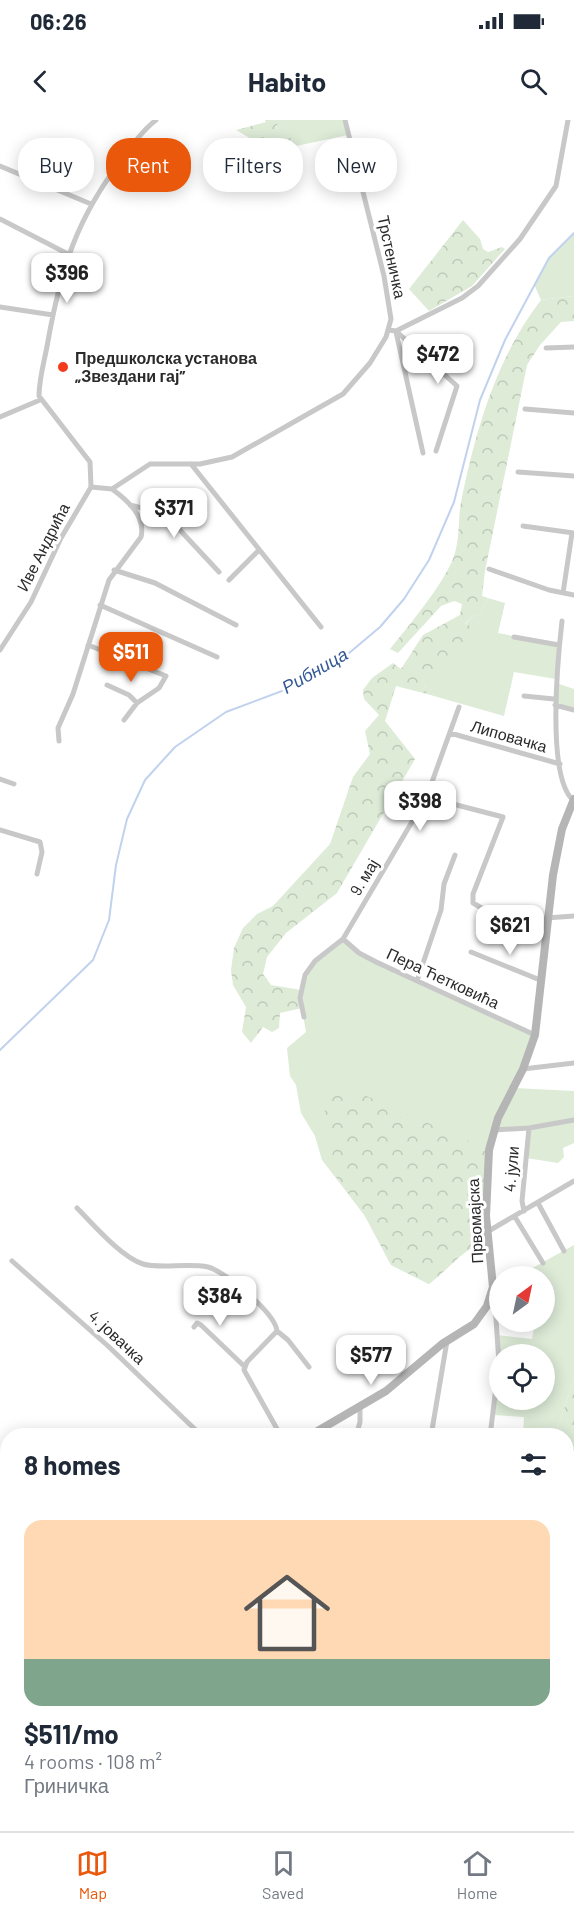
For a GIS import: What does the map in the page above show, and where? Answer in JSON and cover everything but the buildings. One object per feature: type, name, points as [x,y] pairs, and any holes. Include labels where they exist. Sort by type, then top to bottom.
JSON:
[{"type":"main road","name":"Првомајска","points":[[491,1266],[487,1232],[486,1173],[494,1130],[523,1070],[535,1035],[546,918],[557,852],[573,800]]},
{"type":"main road","points":[[323,1428],[386,1391],[447,1341],[477,1321],[489,1301]]},
{"type":"street","points":[[59,741],[58,728],[73,694],[100,605],[114,570],[141,537],[143,528],[141,520],[130,505],[112,489],[91,487],[90,462],[40,400],[40,384],[59,281],[68,254],[91,204],[135,141],[156,120]]},
{"type":"street","name":"Трстеничка","points":[[345,120],[384,276],[391,319],[389,330]]},
{"type":"street","points":[[396,331],[462,298],[478,286],[520,239],[556,186],[568,120]]},
{"type":"street","points":[[0,166],[91,204]]},
{"type":"street","points":[[0,219],[68,254]]},
{"type":"street","points":[[0,307],[53,315]]},
{"type":"street","points":[[391,319],[396,331],[423,453]]},
{"type":"street","points":[[112,489],[150,464],[191,465],[232,457],[342,394],[364,371],[389,330],[396,331],[457,386],[436,451]]},
{"type":"street","points":[[546,348],[574,347]]},
{"type":"street","points":[[0,417],[40,400]]},
{"type":"street","points":[[525,409],[574,413]]},
{"type":"street","points":[[191,465],[321,627]]},
{"type":"street","points":[[518,472],[574,476]]},
{"type":"street","name":"Иве Андрића","points":[[0,650],[31,602],[61,538],[91,487]]},
{"type":"street","points":[[130,505],[165,514],[219,572]]},
{"type":"street","points":[[523,526],[573,533],[563,593]]},
{"type":"street","points":[[229,580],[259,550]]},
{"type":"street","points":[[489,569],[574,595]]},
{"type":"street","points":[[114,570],[155,583],[236,625]]},
{"type":"street","points":[[100,605],[217,657]]},
{"type":"street","points":[[562,621],[554,702],[560,764],[567,793],[573,800]]},
{"type":"street","points":[[0,636],[7,639]]},
{"type":"street","points":[[514,637],[559,645]]},
{"type":"street","points":[[87,645],[166,675],[159,688],[137,703],[124,720]]},
{"type":"street","points":[[107,685],[129,695],[137,703]]},
{"type":"street","points":[[525,696],[554,702],[574,710]]},
{"type":"street","name":"9. мај","points":[[304,1017],[300,998],[306,975],[315,962],[343,939],[426,797],[459,707]]},
{"type":"street","name":"Липовачка","points":[[450,733],[560,764]]},
{"type":"street","points":[[0,778],[14,784]]},
{"type":"street","points":[[426,797],[503,818],[473,901],[483,910],[544,937]]},
{"type":"street","points":[[0,830],[40,842],[42,852],[37,874]]},
{"type":"street","points":[[417,981],[441,910],[444,884],[455,855]]},
{"type":"street","points":[[546,918],[574,916]]},
{"type":"street","name":"Пера Ћетковића","points":[[343,939],[358,953],[535,1035]]},
{"type":"street","points":[[471,952],[540,980]]},
{"type":"street","points":[[523,1070],[574,1064]]},
{"type":"street","name":"4. јули","points":[[494,1130],[529,1128],[574,1120]]},
{"type":"street","name":"4. јули","points":[[524,1211],[522,1201],[529,1128]]},
{"type":"street","name":"4. јули","points":[[487,1232],[574,1181]]},
{"type":"street","points":[[538,1203],[564,1251]]},
{"type":"street","points":[[77,1208],[104,1234],[140,1263],[178,1264],[213,1269],[248,1294],[309,1367]]},
{"type":"street","points":[[514,1217],[543,1263]]},
{"type":"street","name":"4. јовачка","points":[[12,1261],[108,1346],[194,1428]]},
{"type":"street","points":[[194,1327],[197,1323],[201,1325],[245,1367],[246,1374],[276,1428]]},
{"type":"street","points":[[245,1367],[277,1331]]},
{"type":"street","points":[[491,1428],[499,1363],[497,1332]]},
{"type":"street","points":[[431,1428],[447,1341]]},
{"type":"street","points":[[358,1428],[360,1407]]},
{"type":"green space","points":[[265,120],[281,120],[276,126],[279,132],[291,138],[250,138],[236,130],[266,122]]},
{"type":"green space","points":[[281,120],[345,120],[348,135],[315,138],[315,142],[303,144],[303,138],[287,138],[279,132],[276,125]]},
{"type":"green space","points":[[463,220],[480,239],[483,249],[488,252],[502,247],[505,249],[472,286],[429,311],[409,289]]},
{"type":"green space","points":[[574,233],[574,296],[541,300],[534,284],[549,258]]},
{"type":"green space","points":[[574,296],[574,321],[561,322],[540,345],[527,365],[485,571],[482,596],[488,598],[480,614],[471,617],[465,624],[473,627],[473,632],[425,684],[427,694],[396,686],[385,721],[415,759],[337,893],[286,933],[267,957],[263,974],[271,985],[301,990],[302,1008],[280,1013],[279,1028],[272,1032],[263,1027],[251,1043],[242,1032],[246,1007],[233,985],[231,970],[234,948],[243,928],[257,914],[273,906],[330,844],[353,777],[370,754],[365,731],[379,715],[364,699],[363,690],[372,678],[393,663],[401,669],[423,635],[460,615],[462,604],[454,601],[441,606],[398,653],[390,649],[435,591],[450,566],[457,543],[461,502],[481,422],[500,370],[512,346],[525,322],[541,300]]},
{"type":"green space","points":[[488,598],[505,603],[498,633],[559,645],[556,679],[514,672],[504,716],[427,694],[425,684],[471,617],[480,614]]},
{"type":"green space","points":[[556,683],[574,689],[574,710],[555,705]]},
{"type":"green space","points":[[343,939],[351,947],[535,1035],[514,1088],[574,1091],[574,1143],[563,1148],[564,1157],[558,1163],[526,1158],[529,1129],[494,1130],[489,1150],[488,1240],[464,1253],[429,1284],[391,1265],[365,1216],[322,1160],[315,1136],[301,1113],[296,1085],[290,1076],[287,1048],[306,1032],[300,998],[310,968]]},
{"type":"green space","points":[[337,1083],[489,1150],[488,1240],[464,1253],[429,1284],[391,1265],[365,1216],[328,1166],[337,1142],[316,1132]]},
{"type":"green space","points":[[574,1245],[574,1380],[557,1428],[523,1428],[524,1417],[493,1415],[494,1410],[555,1410],[555,1344],[498,1344],[497,1335],[532,1339],[533,1332],[555,1332],[555,1266],[536,1266]]},
{"type":"green space","points":[[574,1380],[574,1428],[557,1428]]},
{"type":"waterway","name":"Рибница","points":[[0,1050],[93,960],[109,920],[116,865],[127,819],[145,780],[175,747],[226,712],[290,688],[342,659],[380,627],[404,599],[429,560],[454,502],[480,400],[505,340],[549,258],[574,233]]},
{"type":"place","name":"Предшколска установа „Звездани гај”","points":[[63,367]]}]
